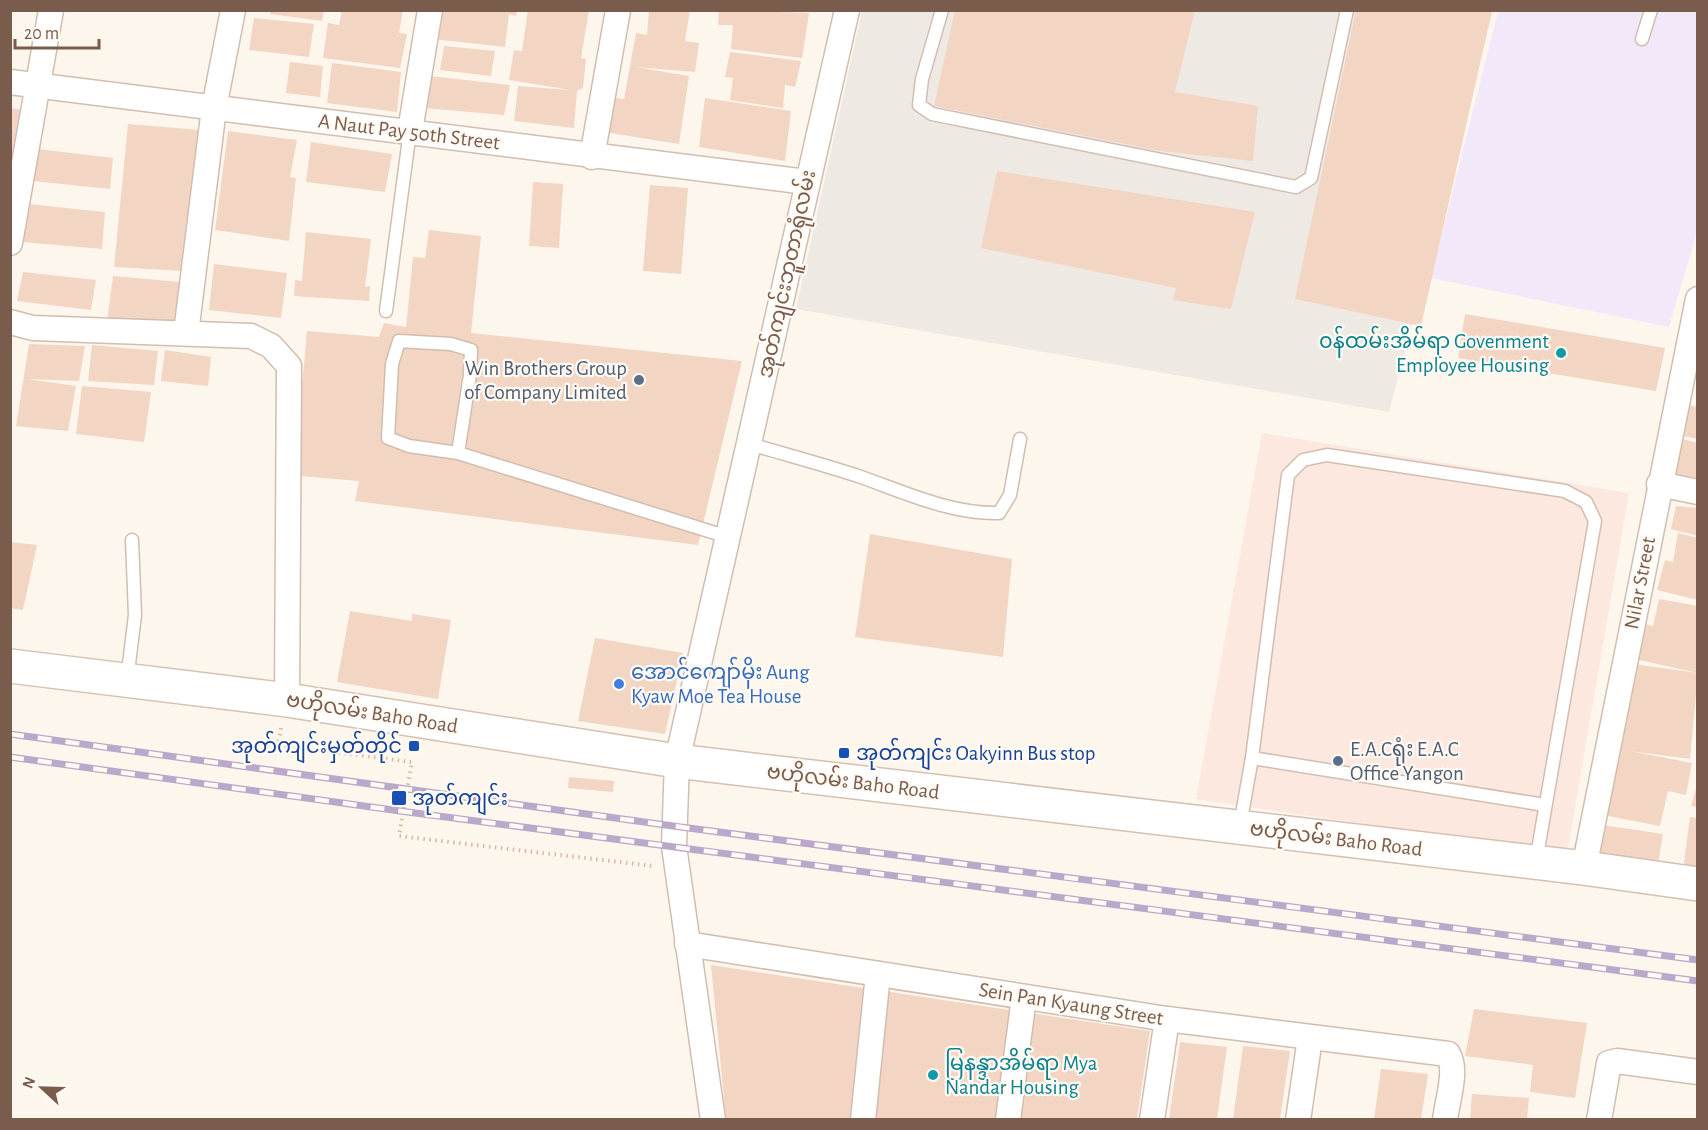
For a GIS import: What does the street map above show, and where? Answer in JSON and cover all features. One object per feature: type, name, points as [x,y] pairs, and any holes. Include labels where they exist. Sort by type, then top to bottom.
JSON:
[{"type":"main road","name":"ဗဟိုလမ်း Baho Road","points":[[10,666],[287,700],[677,761],[1536,862],[1698,884]]},
{"type":"street","points":[[10,243],[51,10]]},
{"type":"street","points":[[186,333],[214,108],[233,10]]},
{"type":"street","points":[[410,131],[430,10]]},
{"type":"street","points":[[592,157],[618,10]]},
{"type":"street","name":"အုတ်ကျင်းဘူတာရုံလမ်း","points":[[713,1119],[677,869],[673,826],[677,761],[847,10]]},
{"type":"street","name":"A Naut Pay 50th Street","points":[[10,82],[410,131],[592,157],[807,182]]},
{"type":"street","name":"Nilar Street","points":[[1584,868],[1698,298]]},
{"type":"street","points":[[10,322],[33,328],[251,336],[271,346],[290,366],[287,700]]},
{"type":"street","points":[[1659,484],[1698,492]]},
{"type":"street","name":"Sein Pan Kyaung Street","points":[[687,944],[1167,1019],[1448,1054],[1452,1061],[1445,1119]]},
{"type":"street","points":[[863,1119],[878,974]]},
{"type":"street","points":[[1008,1119],[1023,997]]},
{"type":"street","points":[[1152,1119],[1167,1019]]},
{"type":"street","points":[[1298,1119],[1310,1038]]},
{"type":"street","points":[[1599,1119],[1609,1063],[1617,1061],[1698,1072]]},
{"type":"lane","points":[[942,10],[921,88],[919,105],[932,114],[1296,187],[1311,178],[1347,10]]},
{"type":"lane","points":[[1642,39],[1651,10]]},
{"type":"lane","points":[[386,311],[410,131]]},
{"type":"lane","points":[[458,453],[470,375],[471,350],[452,344],[399,341],[392,364],[388,438],[409,446],[458,453],[728,537]]},
{"type":"lane","points":[[750,444],[861,477],[910,496],[977,514],[999,513],[1010,495],[1020,439]]},
{"type":"lane","points":[[1240,828],[1252,758],[1288,475],[1303,460],[1327,455],[1565,491],[1586,502],[1595,521],[1536,862]]},
{"type":"lane","points":[[127,681],[135,615],[132,540]]},
{"type":"lane","points":[[1252,758],[1545,805]]},
{"type":"path","points":[[287,700],[278,745],[412,762],[399,836],[677,869]]},
{"type":"shaded area","points":[[862,11],[1493,11],[1389,412],[796,309]]},
{"type":"shaded area","points":[[1498,11],[1697,11],[1697,232],[1669,327],[1431,278]]},
{"type":"shaded area","points":[[1262,433],[1629,493],[1567,854],[1196,799]]},
{"type":"building","points":[[271,10],[324,10],[322,21],[270,14]]},
{"type":"building","points":[[342,10],[403,10],[399,33],[407,34],[400,68],[323,58],[328,23],[339,25]]},
{"type":"building","points":[[436,10],[517,10],[516,16],[509,14],[505,47],[433,39]]},
{"type":"building","points":[[528,10],[589,10],[581,58],[586,59],[583,88],[577,91],[574,128],[514,121],[518,86],[571,90],[509,80],[514,50],[522,51]]},
{"type":"building","points":[[649,10],[690,10],[685,41],[699,43],[695,72],[635,67],[689,76],[679,144],[604,132],[610,97],[624,99],[636,33],[647,35]]},
{"type":"building","points":[[719,10],[809,13],[802,58],[731,49],[733,25],[718,25]]},
{"type":"building","points":[[955,10],[1195,10],[1175,92],[1258,106],[1253,161],[1160,151],[934,106]]},
{"type":"building","points":[[1356,10],[1492,10],[1421,326],[1295,299]]},
{"type":"building","points":[[254,18],[314,24],[309,57],[249,50]]},
{"type":"building","points":[[444,46],[495,51],[491,76],[440,70]]},
{"type":"building","points":[[730,52],[801,61],[795,87],[785,85],[783,108],[730,100],[733,78],[725,77]]},
{"type":"building","points":[[290,62],[323,66],[320,97],[286,93]]},
{"type":"building","points":[[332,63],[401,72],[397,112],[327,103]]},
{"type":"building","points":[[430,76],[510,85],[504,115],[424,108]]},
{"type":"building","points":[[705,98],[791,111],[785,161],[699,147]]},
{"type":"building","points":[[10,108],[22,110],[12,169],[10,169]]},
{"type":"building","points":[[128,124],[200,130],[182,271],[114,267]]},
{"type":"building","points":[[228,131],[297,140],[290,177],[296,178],[289,241],[215,230]]},
{"type":"building","points":[[311,142],[392,154],[385,192],[306,182]]},
{"type":"building","points":[[38,149],[113,158],[110,189],[33,181]]},
{"type":"building","points":[[997,171],[1255,212],[1231,309],[1173,300],[1176,288],[981,248]]},
{"type":"building","points":[[533,182],[563,184],[559,248],[529,246]]},
{"type":"building","points":[[650,185],[688,188],[681,274],[643,271]]},
{"type":"building","points":[[28,204],[105,212],[102,249],[23,242]]},
{"type":"building","points":[[429,230],[481,236],[471,333],[742,361],[698,545],[355,501],[359,481],[300,476],[296,452],[307,331],[379,337],[384,323],[406,327],[413,257],[425,258]]},
{"type":"building","points":[[306,232],[371,239],[365,287],[370,286],[369,301],[294,296],[295,280],[302,281]]},
{"type":"building","points":[[214,264],[287,273],[281,318],[209,310]]},
{"type":"building","points":[[23,272],[96,280],[91,310],[17,301]]},
{"type":"building","points":[[113,276],[180,282],[175,325],[107,322]]},
{"type":"building","name":"၀န်ထမ်းအိမ်ရာ Govenment Employee Housing","points":[[1465,314],[1665,348],[1656,391],[1458,358]]},
{"type":"building","points":[[29,344],[85,346],[79,381],[27,379],[76,386],[68,431],[16,426]]},
{"type":"building","points":[[92,345],[158,351],[154,385],[88,381]]},
{"type":"building","points":[[165,350],[211,357],[208,386],[161,381]]},
{"type":"building","points":[[82,386],[151,392],[144,442],[76,434]]},
{"type":"building","points":[[1690,405],[1698,407],[1698,439],[1683,436]]},
{"type":"building","points":[[1674,437],[1698,443],[1698,478],[1665,472]]},
{"type":"building","points":[[1676,506],[1698,508],[1698,536],[1671,529]]},
{"type":"building","points":[[1678,533],[1698,538],[1698,600],[1657,590],[1665,560],[1673,562]]},
{"type":"building","points":[[870,534],[1012,559],[1003,657],[855,637]]},
{"type":"building","points":[[10,542],[37,545],[23,610],[10,608]]},
{"type":"building","points":[[1659,599],[1698,606],[1698,673],[1635,659],[1643,624],[1653,626]]},
{"type":"building","points":[[350,611],[412,621],[412,614],[451,620],[438,699],[337,682]]},
{"type":"building","points":[[595,638],[683,653],[665,734],[578,721]]},
{"type":"building","points":[[1633,664],[1698,673],[1690,759],[1630,751],[1692,763],[1686,795],[1668,791],[1660,826],[1608,816]]},
{"type":"building","points":[[569,777],[614,781],[613,792],[568,788]]},
{"type":"building","points":[[1698,785],[1698,807],[1691,806]]},
{"type":"building","points":[[1690,817],[1698,818],[1698,872],[1683,870]]},
{"type":"building","points":[[1602,825],[1663,834],[1658,864],[1597,855]]},
{"type":"building","name":"မြနန္ဒာအိမ်ရာ Mya Nandar Housing","points":[[711,965],[1150,1031],[1137,1119],[726,1119]]},
{"type":"building","points":[[1474,1009],[1587,1023],[1575,1098],[1530,1092],[1533,1065],[1465,1056]]},
{"type":"building","points":[[1180,1042],[1227,1047],[1217,1119],[1169,1119]]},
{"type":"building","points":[[1243,1046],[1290,1051],[1280,1119],[1233,1119]]},
{"type":"building","points":[[1381,1069],[1428,1074],[1421,1119],[1374,1119]]},
{"type":"building","points":[[1472,1094],[1529,1098],[1527,1119],[1470,1119]]},
{"type":"railway","points":[[10,734],[673,826],[1698,960]]},
{"type":"railway","points":[[10,757],[400,811],[1698,981]]},
{"type":"place","name":"၀န်ထမ်းအိမ်ရာ Govenment Employee Housing","points":[[1561,353]]},
{"type":"place","name":"Win Brothers Group of Company Limited","points":[[639,380]]},
{"type":"place","name":"အောင်ကျော်မိုး Aung Kyaw Moe Tea House","points":[[619,684]]},
{"type":"place","name":"အုတ်ကျင်းမှတ်တိုင်","points":[[414,746]]},
{"type":"place","name":"အုတ်ကျင်း Oakyinn Bus stop","points":[[844,753]]},
{"type":"place","name":"E.A.Cရုံး E.A.C Office Yangon","points":[[1338,761]]},
{"type":"place","name":"အုတ်ကျင်း","points":[[399,798]]},
{"type":"place","name":"မြနန္ဒာအိမ်ရာ Mya Nandar Housing","points":[[933,1075]]}]
